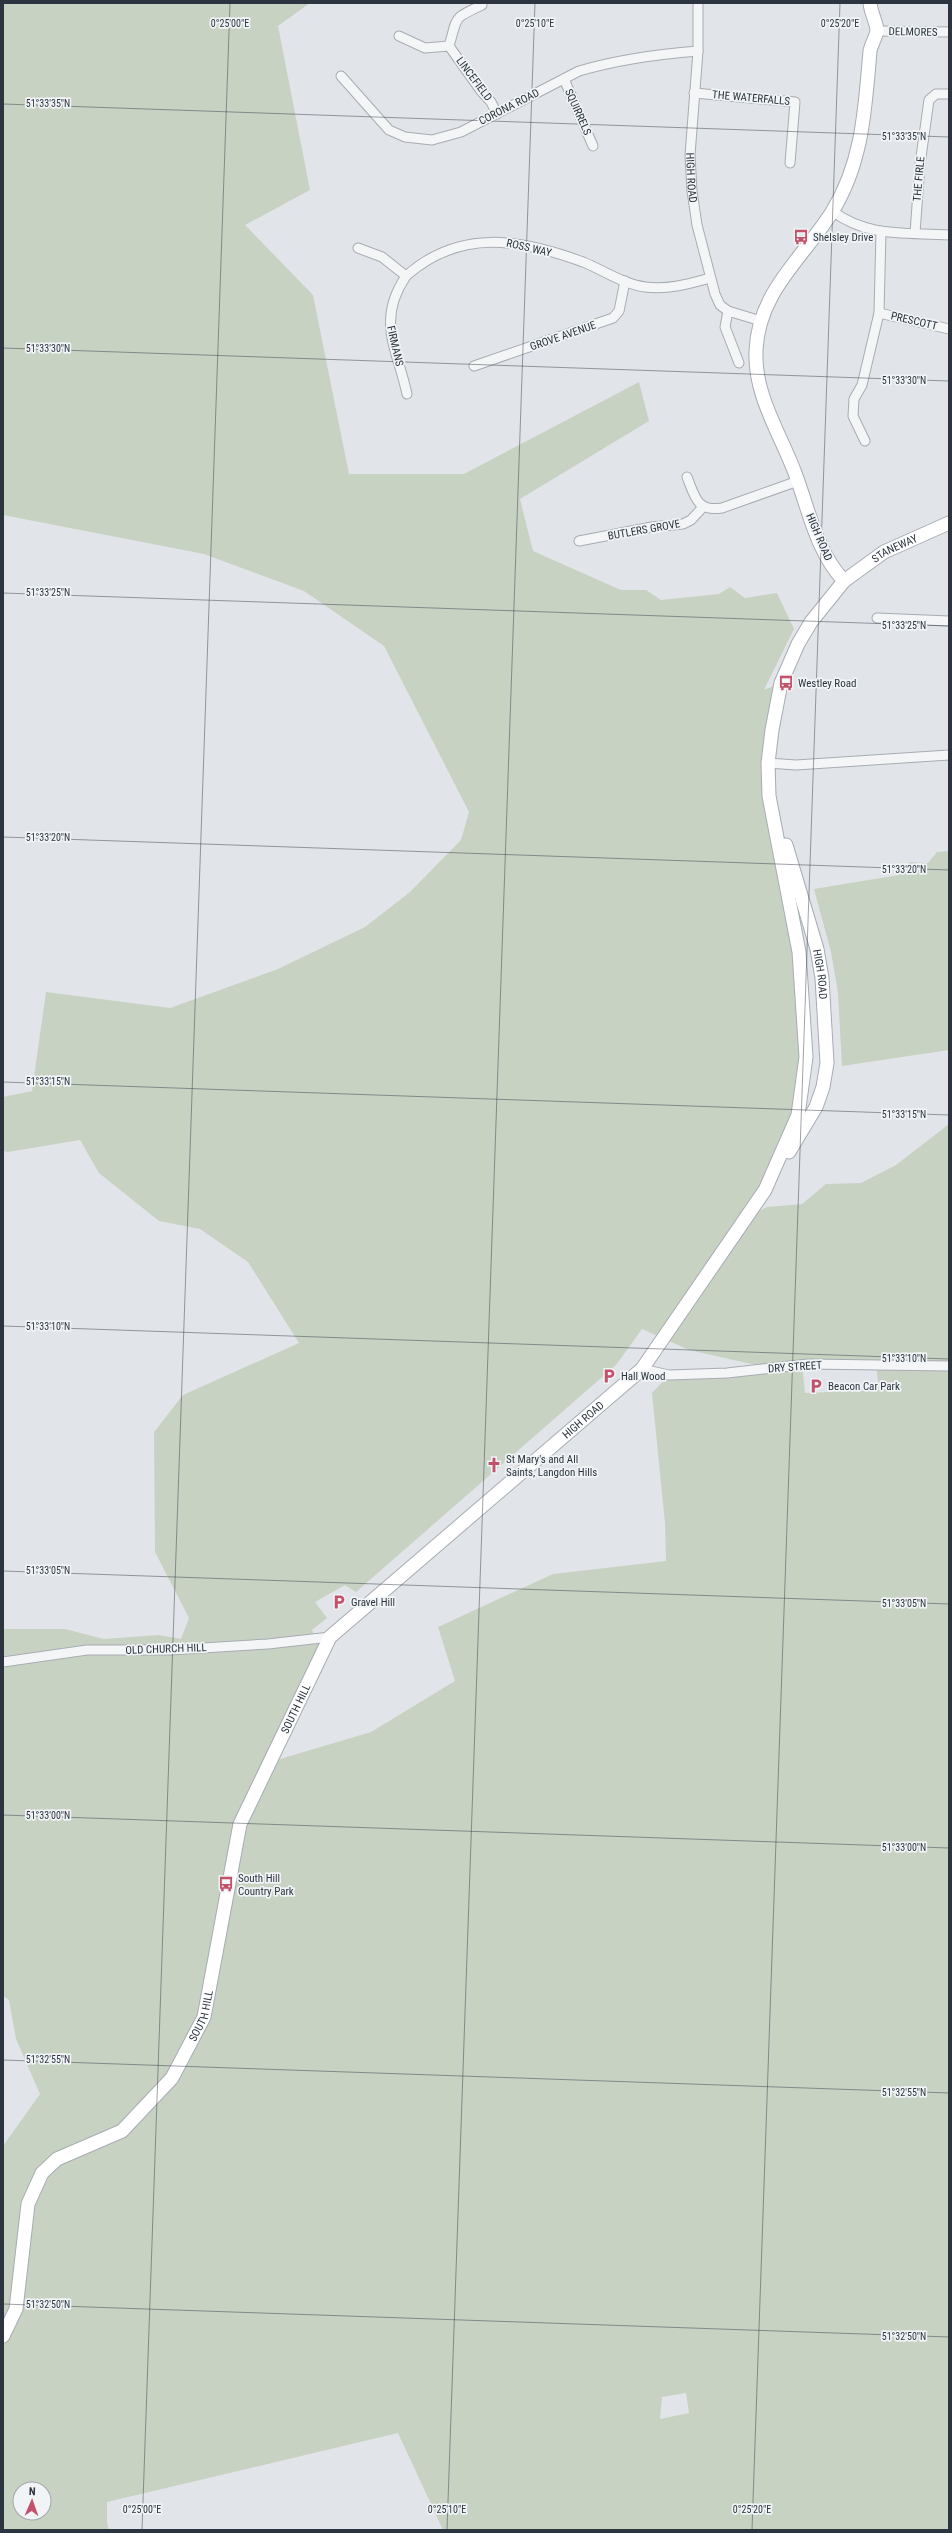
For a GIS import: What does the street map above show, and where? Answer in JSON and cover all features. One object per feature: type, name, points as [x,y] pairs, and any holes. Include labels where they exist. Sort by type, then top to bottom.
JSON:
[{"type":"main road","points":[[870,3],[877,31]]},
{"type":"main road","name":"HIGH ROAD","points":[[330,1637],[642,1369],[765,1190],[798,1114],[803,1092],[807,1039],[799,952],[769,796],[768,763],[772,730],[781,683],[798,644],[811,622],[844,581],[822,550],[798,481],[760,390],[756,350],[761,321],[779,280],[832,211],[851,173],[860,142],[870,48],[877,31]]},
{"type":"main road","name":"STANEWAY","points":[[844,581],[884,552],[949,523]]},
{"type":"main road","name":"HIGH ROAD","points":[[768,763],[783,834],[818,949],[822,978],[827,1063],[823,1087],[816,1106],[794,1144],[771,1177]]},
{"type":"main road","name":"SOUTH HILL","points":[[3,2336],[16,2309],[28,2204],[42,2173],[57,2159],[122,2131],[172,2078],[204,2017],[240,1824],[330,1637]]},
{"type":"street","name":"HIGH ROAD","points":[[700,4],[690,155],[692,191],[697,226],[710,278],[718,301],[728,311]]},
{"type":"street","name":"LINCEFIELD","points":[[482,5],[461,15],[454,24],[449,46],[464,69],[491,102],[497,114]]},
{"type":"street","name":"DELMORES","points":[[877,31],[949,32]]},
{"type":"street","name":"LINCEFIELD","points":[[399,36],[425,48],[449,46]]},
{"type":"street","name":"CORONA ROAD","points":[[341,76],[385,127],[405,137],[421,140],[444,138],[497,114],[564,79],[600,65],[659,55],[698,51]]},
{"type":"street","name":"SQUIRRELS","points":[[564,79],[593,146]]},
{"type":"street","name":"THE WATERFALLS","points":[[694,93],[795,102],[790,163]]},
{"type":"street","name":"THE FIRLE","points":[[915,233],[920,164],[929,100],[936,94],[949,94]]},
{"type":"street","points":[[832,211],[852,224],[881,231],[949,234]]},
{"type":"street","points":[[865,441],[853,416],[854,399],[862,385],[879,313],[881,231]]},
{"type":"street","name":"ROSS WAY","points":[[406,276],[443,251],[461,246],[494,241],[512,243],[568,258],[625,281],[645,287],[663,288],[710,278]]},
{"type":"street","points":[[358,248],[382,257],[406,276]]},
{"type":"street","name":"FIRMANS","points":[[406,276],[392,302],[389,324],[406,394]]},
{"type":"street","name":"GROVE AVENUE","points":[[474,366],[613,318],[619,311],[625,281]]},
{"type":"street","points":[[740,363],[725,327],[728,311],[761,321]]},
{"type":"street","name":"PRESCOTT","points":[[879,313],[949,329]]},
{"type":"street","points":[[687,477],[702,507],[711,509],[722,508],[798,481]]},
{"type":"street","name":"BUTLERS GROVE","points":[[578,541],[652,527],[683,524],[691,520],[702,507]]},
{"type":"street","points":[[877,618],[949,621]]},
{"type":"street","points":[[768,763],[796,765],[949,755]]},
{"type":"street","name":"DRY STREET","points":[[642,1369],[670,1375],[727,1373],[808,1364],[949,1366]]},
{"type":"street","name":"OLD CHURCH HILL","points":[[3,1662],[87,1650],[170,1650],[268,1644],[330,1637]]},
{"type":"green space","points":[[3,3],[310,3],[278,26],[310,190],[245,225],[313,295],[349,474],[464,474],[639,382],[649,421],[520,499],[533,551],[621,590],[646,590],[661,600],[719,594],[730,587],[745,598],[777,593],[794,629],[764,690],[781,683],[768,763],[799,952],[803,1092],[747,1217],[767,1207],[802,1204],[826,1184],[861,1183],[896,1165],[949,1124],[949,2530],[443,2530],[398,2433],[107,2502],[107,2522],[109,2530],[3,2530],[3,2146],[40,2094],[16,2039],[9,2000],[3,1996],[3,1629],[65,1629],[104,1639],[159,1635],[181,1639],[189,1618],[155,1552],[154,1432],[183,1395],[299,1343],[248,1262],[200,1229],[159,1221],[99,1173],[80,1140],[8,1152],[3,1151],[3,1097],[32,1091],[46,992],[170,1008],[278,969],[365,927],[410,892],[461,840],[469,812],[384,646],[304,591],[204,554],[3,515]],"holes":[[[642,1329],[689,1350],[756,1365],[804,1362],[876,1364],[879,1390],[805,1393],[802,1365],[669,1375],[652,1393],[665,1523],[666,1561],[553,1574],[438,1627],[455,1681],[371,1732],[270,1762],[319,1647],[312,1630],[327,1618],[315,1602],[345,1585],[356,1592],[616,1365]],[[686,2393],[689,2413],[660,2419],[662,2397]]]},
{"type":"green space","points":[[949,851],[949,1050],[842,1066],[838,993],[831,952],[814,889],[899,875],[909,862],[928,863],[937,852]]},
{"type":"place","name":"Shelsley Drive","points":[[801,237]]},
{"type":"place","name":"Westley Road","points":[[786,683]]},
{"type":"place","name":"Hall Wood","points":[[609,1376]]},
{"type":"place","name":"Beacon Car Park","points":[[816,1386]]},
{"type":"place","name":"St Mary's and All Saints, Langdon Hills","points":[[494,1465]]},
{"type":"place","name":"Gravel Hill","points":[[339,1602]]},
{"type":"place","name":"South Hill Country Park","points":[[226,1884]]}]
